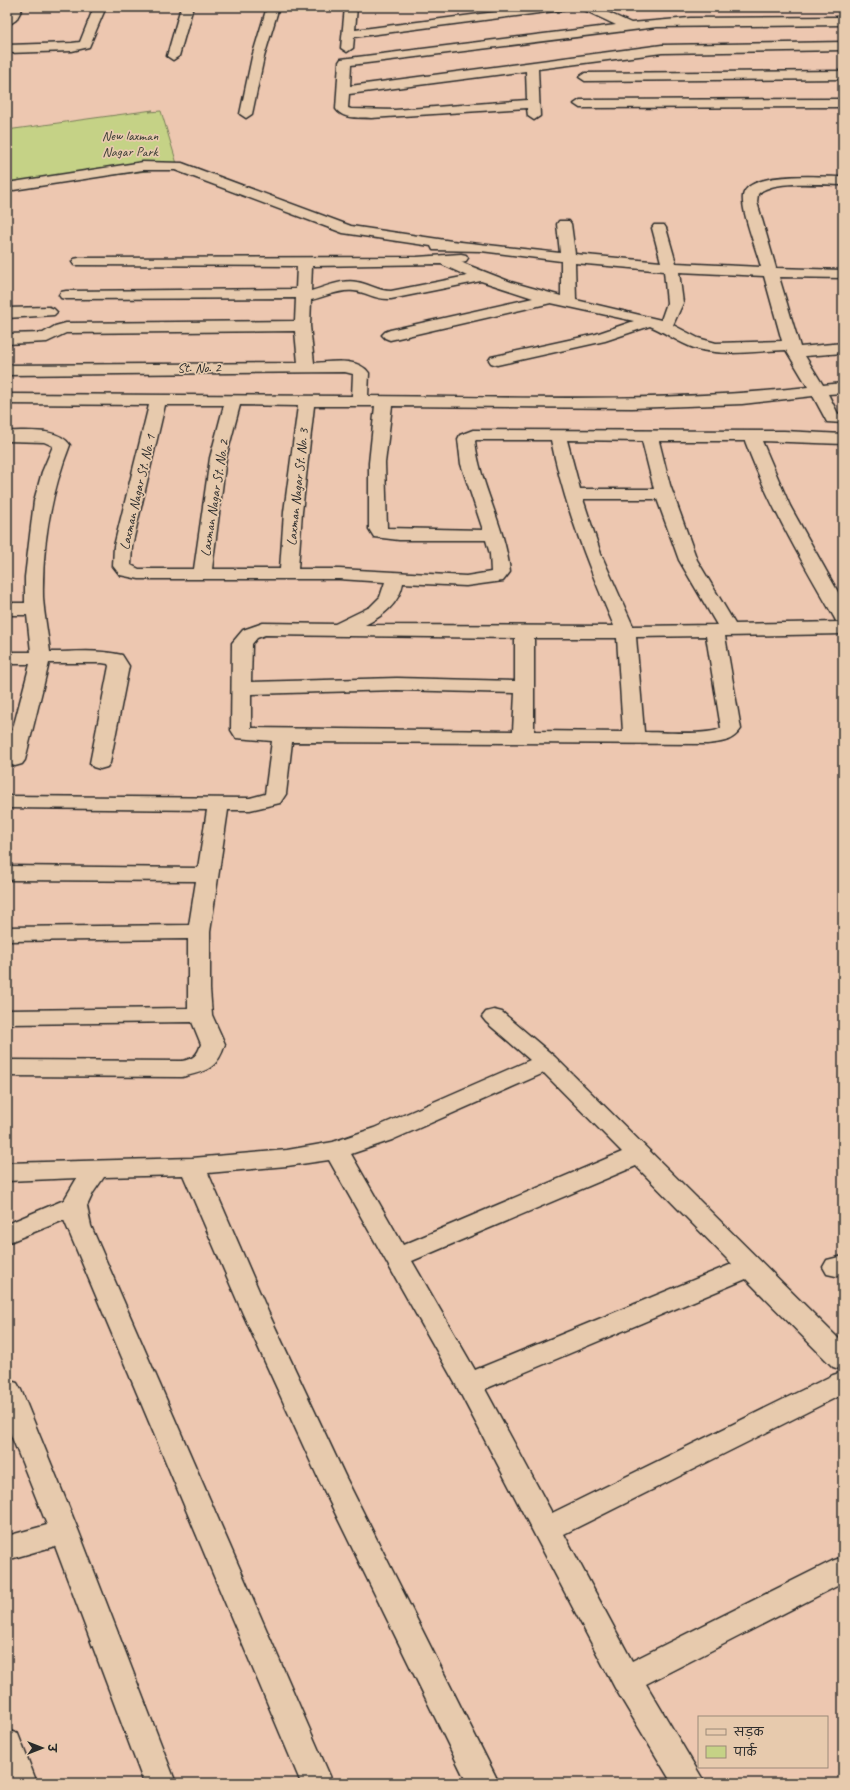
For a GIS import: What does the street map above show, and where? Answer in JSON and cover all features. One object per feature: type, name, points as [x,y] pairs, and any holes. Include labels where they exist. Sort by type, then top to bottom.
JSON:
[{"type":"street","points":[[7,22],[12,18],[17,7]]},
{"type":"street","points":[[7,49],[72,47],[85,44],[100,7]]},
{"type":"street","points":[[172,56],[187,7]]},
{"type":"street","points":[[246,114],[258,57],[273,7]]},
{"type":"street","points":[[352,7],[345,62],[342,109],[353,113],[419,113],[489,104],[534,110],[532,66]]},
{"type":"street","points":[[349,34],[562,7]]},
{"type":"street","points":[[586,7],[629,26]]},
{"type":"street","points":[[345,62],[629,26],[690,22],[843,21]]},
{"type":"street","points":[[343,91],[682,47],[843,46]]},
{"type":"street","points":[[585,77],[843,75]]},
{"type":"street","points":[[712,76],[721,117]]},
{"type":"street","points":[[580,104],[843,103]]},
{"type":"street","points":[[7,187],[143,166],[176,166],[348,230],[452,245],[669,268],[843,274]]},
{"type":"street","points":[[840,423],[792,349],[750,203],[751,194],[756,188],[778,182],[843,181]]},
{"type":"street","points":[[564,224],[568,258],[568,303]]},
{"type":"street","points":[[659,228],[674,290],[675,303],[671,316],[665,326]]},
{"type":"street","points":[[392,237],[404,245],[424,248],[452,245]]},
{"type":"street","points":[[417,262],[424,248]]},
{"type":"street","points":[[78,262],[417,262],[513,252]]},
{"type":"street","points":[[445,260],[481,277],[568,303],[650,321],[665,326],[695,343],[705,346],[718,348],[843,348]]},
{"type":"street","points":[[305,262],[302,326],[306,366]]},
{"type":"street","points":[[66,295],[318,295],[345,286],[362,288],[374,294],[390,295],[481,277]]},
{"type":"street","points":[[390,335],[552,298]]},
{"type":"street","points":[[7,313],[49,312]]},
{"type":"street","points":[[497,360],[600,338],[650,321]]},
{"type":"street","points":[[7,339],[47,337],[60,329],[66,328],[302,326]]},
{"type":"street","name":"St. No. 2","points":[[7,370],[306,366],[345,367],[360,371],[361,373],[360,401]]},
{"type":"street","points":[[7,399],[632,403],[742,399],[843,388]]},
{"type":"street","name":"Laxman Nagar St. No. 1","points":[[158,400],[123,546],[122,566],[126,571],[139,574],[202,573]]},
{"type":"street","name":"Laxman Nagar St. No. 2","points":[[202,573],[218,458],[233,400]]},
{"type":"street","name":"Laxman Nagar St. No. 3","points":[[289,573],[293,512],[307,400]]},
{"type":"street","points":[[384,402],[377,463],[378,529],[380,533],[399,536],[492,535]]},
{"type":"street","points":[[202,573],[339,574],[466,581],[497,577],[501,572],[499,554],[492,535],[487,511],[469,464],[466,438],[473,435],[650,437],[752,436],[843,439]]},
{"type":"street","points":[[7,436],[46,438],[58,440],[62,444],[51,472],[43,501],[34,577],[35,609],[41,657],[15,760]]},
{"type":"street","points":[[558,436],[564,469],[592,554],[626,632],[634,738]]},
{"type":"street","points":[[752,436],[762,466],[786,517],[843,617]]},
{"type":"street","points":[[650,437],[664,494],[688,560],[709,593],[722,631],[730,717],[730,729],[724,736],[707,738],[634,738],[283,736],[243,734],[241,730],[242,643],[250,634],[263,629],[626,632],[722,631],[843,628]]},
{"type":"street","points":[[572,494],[664,494]]},
{"type":"street","points":[[339,630],[368,615],[386,603],[393,591],[395,578]]},
{"type":"street","points":[[7,609],[35,609]]},
{"type":"street","points":[[523,737],[524,632]]},
{"type":"street","points":[[7,658],[102,657],[116,659],[120,666],[100,763]]},
{"type":"street","points":[[242,688],[381,684],[524,687]]},
{"type":"street","points":[[7,802],[218,804],[256,803],[273,799],[276,794],[283,736]]},
{"type":"street","points":[[7,1068],[182,1069],[198,1065],[209,1056],[213,1044],[200,1015],[198,989],[199,932],[218,804]]},
{"type":"street","points":[[7,873],[208,875]]},
{"type":"street","points":[[7,934],[199,932]]},
{"type":"street","points":[[7,1017],[200,1015]]},
{"type":"street","points":[[494,1017],[547,1062],[843,1360]]},
{"type":"street","points":[[7,1172],[192,1166],[287,1158],[336,1150],[384,1134],[547,1062]]},
{"type":"street","points":[[336,1150],[469,1384],[626,1679],[689,1783]]},
{"type":"street","points":[[398,1257],[639,1155]]},
{"type":"street","points":[[192,1166],[256,1314],[332,1478],[483,1783]]},
{"type":"street","points":[[96,1170],[81,1191],[74,1206],[78,1226],[317,1783]]},
{"type":"street","points":[[7,1234],[74,1206]]},
{"type":"street","points":[[469,1384],[749,1267]]},
{"type":"street","points":[[546,1529],[843,1382]]},
{"type":"street","points":[[7,1390],[64,1532],[160,1783]]},
{"type":"street","points":[[7,1548],[64,1532]]},
{"type":"street","points":[[626,1679],[843,1569]]},
{"type":"street","points":[[7,1744],[21,1783]]},
{"type":"green space","name":"New laxman Nagar Park","points":[[153,110],[149,112],[161,111],[178,167],[7,189],[7,130]]}]
